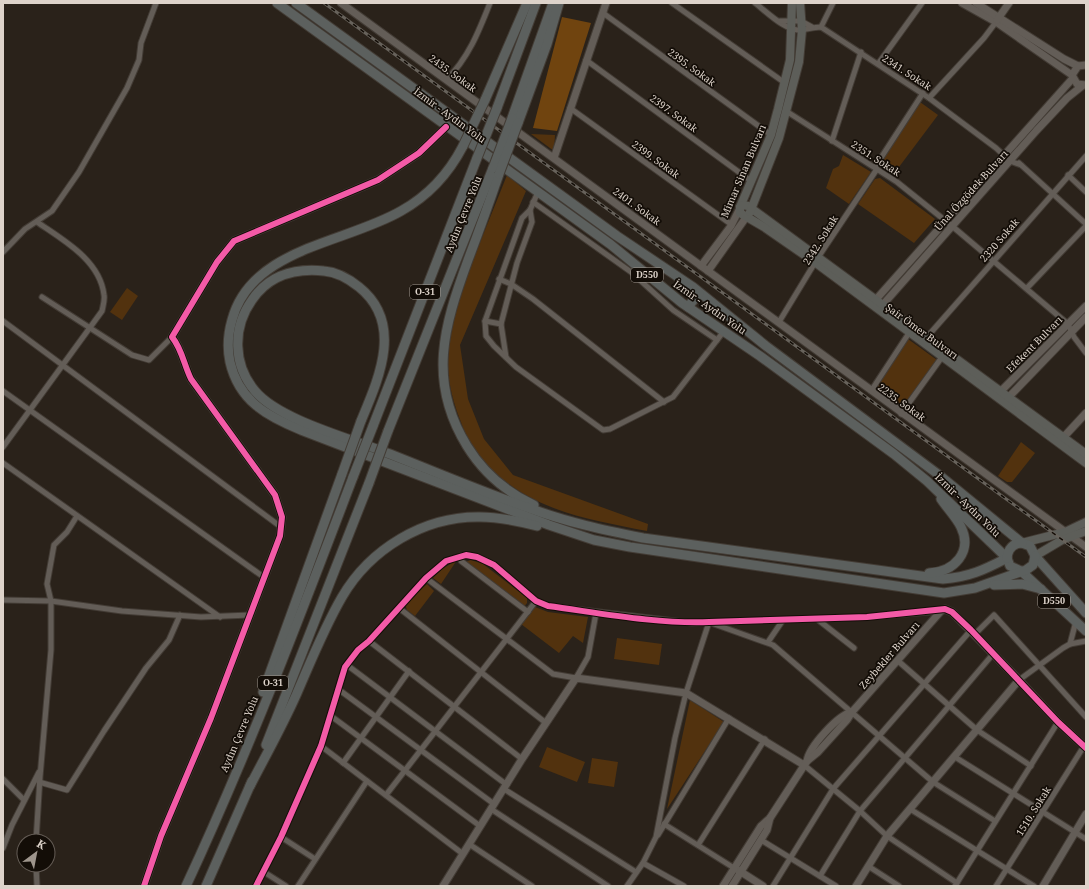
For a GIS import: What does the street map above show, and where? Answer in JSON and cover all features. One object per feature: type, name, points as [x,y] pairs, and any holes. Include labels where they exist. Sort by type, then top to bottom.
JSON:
[{"type":"highway","name":"İzmir - Aydın Yolu","points":[[277,3],[446,127],[610,244],[688,307],[724,330],[888,450],[927,481],[1007,558],[1010,566],[1021,571]]},
{"type":"highway","name":"İzmir - Aydın Yolu","points":[[296,3],[617,236],[699,292],[766,346],[939,475],[1022,543]]},
{"type":"highway","points":[[527,3],[485,100],[463,146],[455,162],[439,182],[402,211],[380,222],[298,252],[272,266],[255,280],[241,297],[234,313],[229,331],[228,351],[232,371],[242,390],[258,408],[278,420],[549,525],[594,540]]},
{"type":"highway","name":"Aydın Çevre Yolu","points":[[186,886],[208,839],[282,660],[497,108],[536,3]]},
{"type":"highway","name":"Aydın Çevre Yolu","points":[[250,786],[388,431],[496,171],[515,121],[553,3]]},
{"type":"highway","points":[[515,121],[547,44],[559,3]]},
{"type":"highway","points":[[496,171],[453,301],[448,322],[443,354],[444,377],[448,403],[458,432],[471,452],[488,473],[506,489],[562,519]]},
{"type":"highway","points":[[232,780],[342,474],[361,421],[385,353],[384,330],[378,309],[365,292],[348,279],[329,272],[309,269],[297,271],[276,278],[266,284],[248,306],[242,318],[237,342],[238,356],[244,373],[255,391],[269,404],[313,425],[529,508],[594,528],[643,538],[943,579],[979,573],[1007,558],[1010,549],[1016,544],[1022,543]]},
{"type":"highway","points":[[671,294],[682,280]]},
{"type":"highway","points":[[688,307],[699,292]]},
{"type":"highway","points":[[908,574],[940,572],[948,569],[957,562],[962,555],[965,546],[964,535],[960,526],[927,481]]},
{"type":"highway","points":[[250,786],[283,723],[343,596],[370,563],[398,540],[426,526],[479,517],[511,519],[594,540],[637,548],[944,593],[1008,583],[1022,584],[1042,590]]},
{"type":"highway","name":"D550","points":[[1022,543],[1033,549],[1035,556],[1086,613]]},
{"type":"highway","points":[[975,588],[1030,568],[1035,556]]},
{"type":"highway","name":"D550","points":[[1021,571],[1086,631]]},
{"type":"highway","name":"O-31","points":[[206,886],[250,786]]},
{"type":"main road","name":"Mimar Sinan Bulvarı","points":[[782,110],[785,83],[790,60],[792,3]]},
{"type":"main road","name":"Mimar Sinan Bulvarı","points":[[748,212],[775,137],[782,110],[799,62],[802,30],[800,3]]},
{"type":"main road","name":"Mimar Sinan Bulvarı","points":[[740,207],[751,181],[775,137]]},
{"type":"main road","name":"Şair Ömer Bulvarı","points":[[740,207],[747,205],[748,212],[817,260],[877,305],[927,337],[998,394],[1061,440],[1086,463]]},
{"type":"main road","name":"Şair Ömer Bulvarı","points":[[877,305],[909,333],[998,394]]},
{"type":"main road","name":"Şair Ömer Bulvarı","points":[[1061,440],[1086,454]]},
{"type":"main road","points":[[1022,543],[1065,532],[1086,522]]},
{"type":"main road","points":[[1035,556],[1062,540],[1072,538],[1086,531]]},
{"type":"street","points":[[3,252],[25,229],[52,211],[70,188],[109,117],[123,96],[139,60],[141,43],[156,3]]},
{"type":"street","name":"2435. Sokak","points":[[341,3],[554,158]]},
{"type":"street","points":[[446,80],[457,69],[479,32],[490,3]]},
{"type":"street","points":[[554,158],[606,3]]},
{"type":"street","points":[[672,3],[785,83]]},
{"type":"street","points":[[755,3],[780,21],[802,30],[812,27],[821,27],[833,3]]},
{"type":"street","points":[[878,64],[922,3]]},
{"type":"street","points":[[962,3],[997,20],[1064,59],[1083,63]]},
{"type":"street","points":[[976,3],[1073,77],[1077,84],[1084,85]]},
{"type":"street","points":[[929,98],[984,38],[1009,3]]},
{"type":"street","name":"2395. Sokak","points":[[603,13],[775,137]]},
{"type":"street","points":[[780,21],[792,25],[801,21],[812,27]]},
{"type":"street","name":"2341. Sokak","points":[[821,27],[923,93],[996,148],[1005,153]]},
{"type":"street","points":[[832,141],[861,52]]},
{"type":"street","name":"2397. Sokak","points":[[586,60],[751,181]]},
{"type":"street","name":"Ünal Özgödek Bulvarı","points":[[877,305],[946,221],[1073,77],[1083,63]]},
{"type":"street","name":"Ünal Özgödek Bulvarı","points":[[877,305],[952,226],[1067,98],[1084,85]]},
{"type":"street","name":"2342. Sokak","points":[[779,322],[923,93]]},
{"type":"street","name":"2399. Sokak","points":[[570,108],[732,224]]},
{"type":"street","name":"2351. Sokak","points":[[782,110],[876,168],[946,221],[1068,324],[1074,337],[1086,353]]},
{"type":"street","points":[[42,298],[132,355],[149,360],[172,337],[218,262],[234,241],[378,180],[419,153],[446,127]]},
{"type":"street","points":[[1005,153],[1021,165],[1086,225],[1027,288]]},
{"type":"street","name":"2320 Sokak","points":[[927,337],[993,260],[1086,156]]},
{"type":"street","name":"2401. Sokak","points":[[554,158],[708,271]]},
{"type":"street","points":[[1068,175],[1086,192]]},
{"type":"street","points":[[538,192],[530,210],[522,218],[485,321],[486,336],[494,346],[516,367],[603,430],[619,426],[672,397],[724,330]]},
{"type":"street","points":[[534,202],[631,272],[686,320],[717,340]]},
{"type":"street","name":"Mimar Sinan Bulvarı","points":[[701,266],[732,224],[740,207]]},
{"type":"street","points":[[506,358],[501,324],[511,284],[532,222],[530,210]]},
{"type":"street","name":"Mimar Sinan Bulvarı","points":[[708,271],[748,212]]},
{"type":"street","points":[[3,447],[102,311],[104,295],[96,271],[75,248],[37,222]]},
{"type":"street","name":"2235. Sokak","points":[[708,271],[1086,547]]},
{"type":"street","points":[[499,279],[511,284],[664,402]]},
{"type":"street","name":"Efekent Bulvarı","points":[[998,394],[1086,306]]},
{"type":"street","name":"Efekent Bulvarı","points":[[1006,400],[1086,317]]},
{"type":"street","points":[[3,321],[281,527]]},
{"type":"street","points":[[485,321],[501,324]]},
{"type":"street","points":[[871,391],[909,333]]},
{"type":"street","points":[[144,886],[162,836],[211,718],[265,578],[280,536],[282,517],[280,506],[275,495],[191,379],[184,366],[176,342],[172,337]]},
{"type":"street","points":[[902,414],[942,357]]},
{"type":"street","points":[[3,391],[265,578]]},
{"type":"street","points":[[1061,440],[1086,413]]},
{"type":"street","points":[[3,463],[220,617]]},
{"type":"street","points":[[36,833],[39,782],[51,650],[51,601],[46,584],[54,545],[67,532],[77,516]]},
{"type":"street","points":[[462,556],[461,561],[528,612]]},
{"type":"street","points":[[256,886],[281,837],[321,746],[338,689],[347,665],[358,650],[370,640],[426,578],[446,561],[462,556],[477,557],[494,565],[536,601],[548,606],[596,613],[692,623],[867,617],[940,611],[945,609],[952,612],[973,632],[1020,680],[1058,722],[1085,747]]},
{"type":"street","points":[[426,578],[553,674],[686,693],[806,763],[833,789],[887,836],[956,884],[1058,722]]},
{"type":"street","points":[[3,600],[51,601],[122,611],[180,615],[220,617],[250,615]]},
{"type":"street","points":[[386,795],[536,601]]},
{"type":"street","points":[[399,608],[546,723]]},
{"type":"street","name":"Zeybekler Bulvarı","points":[[732,886],[738,870],[761,826],[770,818],[806,763],[847,720],[896,660],[940,611]]},
{"type":"street","points":[[443,886],[492,806],[576,678],[588,657],[596,613]]},
{"type":"street","points":[[39,782],[67,790],[137,681],[169,640],[180,615]]},
{"type":"street","points":[[773,886],[833,789],[923,684],[973,632],[994,615],[1086,717]]},
{"type":"street","points":[[817,619],[854,648]]},
{"type":"street","points":[[768,642],[782,620]]},
{"type":"street","points":[[1070,644],[1076,621]]},
{"type":"street","points":[[709,622],[768,642],[933,782],[996,821]]},
{"type":"street","points":[[656,837],[675,738],[686,693],[709,622]]},
{"type":"street","points":[[370,640],[522,759]]},
{"type":"street","points":[[856,886],[887,836],[1020,680],[1070,644],[1086,641]]},
{"type":"street","points":[[820,876],[860,811],[950,707],[993,654]]},
{"type":"street","points":[[896,660],[977,730],[1031,766]]},
{"type":"street","points":[[347,665],[435,730],[505,787],[636,872]]},
{"type":"street","points":[[343,763],[409,671]]},
{"type":"street","points":[[338,689],[492,806],[608,886]]},
{"type":"street","points":[[331,716],[480,826]]},
{"type":"street","points":[[627,886],[643,863],[656,837],[729,718]]},
{"type":"street","points":[[698,845],[765,739]]},
{"type":"street","points":[[321,746],[463,854]]},
{"type":"street","name":"1510. Sokak","points":[[996,886],[1085,747]]},
{"type":"street","points":[[955,757],[1086,839]]},
{"type":"street","points":[[3,848],[24,800],[41,768]]},
{"type":"street","points":[[3,779],[24,800]]},
{"type":"street","points":[[298,886],[367,781]]},
{"type":"street","points":[[910,809],[1034,886]]},
{"type":"street","points":[[1043,886],[1086,814]]},
{"type":"street","name":"Zeybekler Bulvarı","points":[[723,886],[738,870],[761,840],[767,830],[770,818]]},
{"type":"street","points":[[664,824],[763,886]]},
{"type":"street","points":[[281,837],[316,859]]},
{"type":"street","points":[[761,840],[836,886]]},
{"type":"street","points":[[469,844],[532,886]]},
{"type":"street","points":[[643,863],[684,886]]},
{"type":"street","points":[[868,866],[899,886]]},
{"type":"street","points":[[264,872],[286,886]]},
{"type":"street","points":[[36,873],[37,886]]},
{"type":"shaded area","points":[[562,17],[591,23],[557,131],[533,128]]},
{"type":"shaded area","points":[[920,102],[938,115],[893,175],[878,164]]},
{"type":"shaded area","points":[[531,134],[555,135],[554,151]]},
{"type":"shaded area","points":[[843,155],[871,172],[849,204],[826,188],[833,169],[839,166]]},
{"type":"shaded area","points":[[507,175],[526,191],[460,345],[468,399],[484,439],[513,475],[648,524],[647,531],[586,518],[547,505],[529,497],[511,486],[487,465],[473,448],[464,431],[456,408],[449,379],[447,360],[448,340],[464,285]]},
{"type":"shaded area","points":[[880,178],[935,219],[914,243],[858,204],[875,179]]},
{"type":"shaded area","points":[[127,288],[138,296],[122,320],[110,312]]},
{"type":"shaded area","points":[[908,339],[937,360],[904,407],[876,385]]},
{"type":"shaded area","points":[[1021,442],[1035,453],[1012,482],[1007,482],[998,476]]},
{"type":"shaded area","points":[[457,560],[441,584],[433,578],[442,569]]},
{"type":"shaded area","points":[[471,560],[483,564],[527,598],[527,603],[523,608],[465,562]]},
{"type":"shaded area","points":[[427,584],[434,591],[415,616],[407,610],[405,604]]},
{"type":"shaded area","points":[[535,607],[548,612],[588,617],[583,643],[573,636],[559,653],[521,624]]},
{"type":"shaded area","points":[[617,638],[662,644],[659,665],[614,659]]},
{"type":"shaded area","points":[[690,700],[724,722],[667,809]]},
{"type":"shaded area","points":[[547,747],[585,762],[577,782],[539,767]]},
{"type":"shaded area","points":[[592,758],[618,762],[614,787],[588,783]]},
{"type":"railway","points":[[324,3],[1086,557]]},
{"type":"cycle path","points":[[144,886],[161,836],[211,718],[280,536],[282,517],[275,495],[191,379],[178,347],[172,337],[217,262],[234,241],[378,180],[419,153],[446,127]]},
{"type":"cycle path","points":[[256,886],[281,837],[321,746],[345,667],[358,650],[369,641],[426,578],[446,561],[466,555],[477,557],[494,565],[536,601],[548,606],[648,620],[709,622],[867,617],[945,609],[952,612],[971,630],[1058,722],[1086,748]]}]
